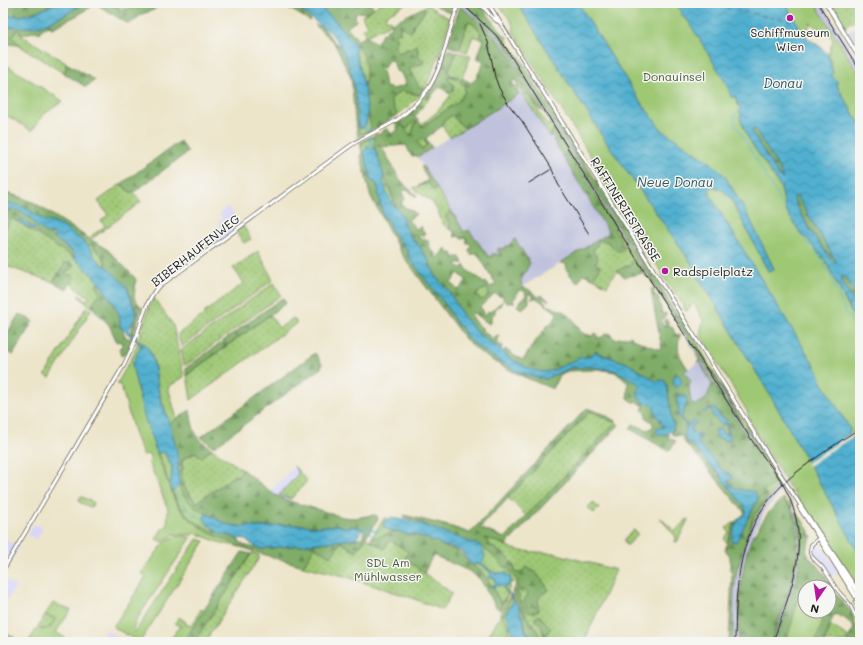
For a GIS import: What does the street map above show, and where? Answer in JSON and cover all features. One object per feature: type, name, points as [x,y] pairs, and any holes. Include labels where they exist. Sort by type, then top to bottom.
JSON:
[{"type":"highway","points":[[820,537],[860,603]]},
{"type":"highway","points":[[820,537],[860,595]]},
{"type":"highway","points":[[850,587],[860,609]]},
{"type":"main road","name":"BIBERHAUFENWEG","points":[[3,570],[124,365],[137,335],[148,301],[157,288],[354,142],[380,131],[403,115],[429,89],[437,71],[459,3]]},
{"type":"main road","points":[[472,3],[480,4],[492,18],[499,22]]},
{"type":"main road","name":"RAFFINERIESTRASSE","points":[[488,3],[820,537]]},
{"type":"main road","points":[[826,3],[860,59]]},
{"type":"street","points":[[820,537],[811,545],[811,556],[823,568],[838,591],[849,603],[856,617],[860,632]]},
{"type":"shaded area","points":[[460,3],[463,3],[500,37],[511,53],[739,420],[756,446],[770,464],[772,464],[786,487],[793,504],[798,524],[800,553],[795,581],[775,642],[772,642],[793,579],[797,558],[797,528],[792,506],[784,488],[746,435],[507,50],[499,40],[475,17],[461,7],[462,5]]},
{"type":"shaded area","points":[[815,3],[822,3],[858,61],[860,65],[860,76]]},
{"type":"shaded area","points":[[856,28],[857,30],[860,29],[860,40],[854,43],[848,33],[852,29]]},
{"type":"shaded area","points":[[522,92],[550,137],[553,135],[554,140],[609,233],[522,287],[521,280],[530,263],[511,242],[505,249],[497,250],[503,257],[488,256],[469,230],[465,232],[417,157]]},
{"type":"shaded area","points":[[228,206],[237,219],[238,223],[232,229],[235,233],[215,249],[207,239],[221,227],[217,222],[223,219],[219,213]]},
{"type":"shaded area","points":[[700,362],[712,385],[706,399],[696,405],[691,403],[689,387],[683,371]]},
{"type":"shaded area","points":[[294,466],[307,481],[289,501],[278,497],[270,491]]},
{"type":"shaded area","points":[[780,485],[782,490],[766,509],[749,544],[741,575],[738,642],[733,642],[734,591],[741,555],[756,517]]},
{"type":"shaded area","points":[[34,524],[43,528],[37,540],[27,535]]},
{"type":"shaded area","points":[[3,538],[19,548],[12,560],[3,554]]},
{"type":"shaded area","points":[[815,544],[822,547],[839,572],[831,577],[813,555],[812,549]]},
{"type":"shaded area","points":[[3,579],[16,586],[4,605],[3,604]]},
{"type":"shaded area","points":[[106,630],[123,639],[121,642],[98,642]]},
{"type":"green space","points":[[3,3],[12,3],[16,7],[18,3],[59,3],[20,16],[3,15]]},
{"type":"green space","points":[[84,3],[118,3],[119,11],[145,5],[146,7],[151,3],[159,3],[154,10],[142,14],[131,23],[127,23],[96,4],[52,28],[49,26],[42,29],[39,33],[36,31],[21,35],[19,30],[17,30],[12,37],[23,48],[17,45],[8,44],[3,48],[3,27],[27,27],[41,25],[58,18]]},
{"type":"green space","points":[[118,3],[151,3],[146,7],[145,5],[119,11]]},
{"type":"green space","points":[[280,3],[289,4],[304,12],[311,18],[310,21]]},
{"type":"green space","points":[[315,3],[371,3],[374,8],[366,13],[358,12],[355,14],[356,21],[347,27],[358,40],[366,36],[375,43],[379,40],[382,33],[385,34],[387,29],[391,27],[392,23],[424,7],[424,13],[414,24],[411,32],[400,26],[400,33],[397,32],[395,38],[398,40],[394,44],[399,53],[417,45],[419,57],[424,60],[423,64],[416,65],[409,69],[419,87],[425,89],[420,95],[401,91],[390,99],[397,115],[380,126],[358,137],[351,78],[334,43],[315,25],[322,27],[335,43],[345,52],[352,72],[358,126],[359,129],[365,131],[370,119],[367,112],[364,85],[366,79],[359,46],[355,44],[333,18]],"holes":[[[393,60],[396,71],[401,73],[406,85],[393,89],[386,87],[381,69],[384,68],[387,61]]]},
{"type":"green space","points":[[381,3],[411,3],[406,4],[385,16],[387,20],[389,19],[392,23],[366,36],[362,29],[367,26],[362,16]]},
{"type":"green space","points":[[425,3],[428,3],[429,4],[427,5],[450,19],[440,53],[425,89],[419,87],[409,69],[416,65],[419,57],[417,45],[399,53],[394,44],[398,40],[395,38],[397,31],[400,33],[400,25],[411,32],[414,24],[424,13]]},
{"type":"green space","points":[[434,3],[455,3],[451,13],[436,6]]},
{"type":"green space","points":[[497,3],[517,3],[607,143],[690,261],[698,278],[773,400],[860,555],[860,593],[788,485],[750,422],[747,411],[700,334],[703,320],[694,303],[686,311],[673,289],[671,289],[513,32],[514,30],[511,21]]},
{"type":"green space","name":"Donauinsel","points":[[578,3],[677,3],[679,9],[683,12],[730,88],[729,91],[735,97],[741,108],[741,114],[748,138],[781,188],[786,211],[803,237],[806,237],[826,262],[851,312],[860,326],[860,443],[852,437],[851,434],[849,434],[850,429],[822,382],[819,373],[711,197],[709,190],[712,186],[722,190],[730,197],[768,271],[774,269],[750,219],[725,176],[711,163],[662,130],[639,100]]},
{"type":"green space","points":[[786,3],[815,3],[860,76],[860,125],[831,75],[831,61],[828,55],[833,40],[827,34],[810,23],[806,37]]},
{"type":"green space","points":[[828,3],[858,3],[860,15],[853,22],[847,24],[844,29]]},
{"type":"green space","points":[[474,4],[482,7],[507,37],[508,45],[512,47],[515,53],[519,55],[572,142],[571,145],[577,156],[581,156],[632,238],[629,244],[511,53],[500,37],[465,5]]},
{"type":"green space","points":[[460,6],[476,18],[495,36],[517,65],[543,109],[540,109],[528,91],[515,78],[512,82],[519,94],[466,128],[452,115],[443,122],[442,126],[426,138],[428,142],[426,143],[426,140],[422,138],[417,141],[420,145],[419,147],[422,149],[429,143],[432,148],[417,157],[416,155],[412,157],[406,145],[382,147],[399,178],[418,196],[416,197],[409,190],[404,190],[402,193],[405,199],[402,202],[402,206],[417,214],[408,220],[416,229],[421,226],[422,231],[425,233],[424,236],[419,235],[418,237],[428,241],[430,246],[429,248],[436,254],[436,259],[446,248],[448,253],[452,253],[454,258],[460,257],[463,263],[456,264],[461,269],[464,265],[468,271],[478,277],[483,283],[486,282],[490,287],[496,284],[477,253],[471,255],[469,250],[471,246],[469,243],[466,243],[466,237],[462,238],[457,236],[455,238],[454,231],[450,229],[450,224],[445,217],[449,214],[449,211],[455,216],[464,232],[469,230],[488,256],[492,257],[492,254],[497,254],[502,256],[497,250],[499,248],[504,249],[515,239],[530,263],[521,280],[522,287],[528,289],[539,297],[541,295],[549,300],[548,301],[543,298],[541,299],[549,307],[536,298],[532,300],[533,295],[529,293],[529,302],[527,305],[522,309],[517,306],[524,297],[526,297],[525,291],[519,290],[513,300],[513,304],[510,302],[508,304],[505,300],[502,300],[504,298],[503,296],[499,296],[495,293],[480,307],[483,310],[482,313],[485,315],[488,311],[490,312],[502,302],[501,306],[495,310],[495,313],[491,317],[491,323],[489,324],[473,313],[471,315],[483,331],[493,339],[498,335],[499,337],[496,342],[502,346],[501,350],[476,332],[465,319],[450,293],[435,278],[426,257],[403,223],[390,189],[384,179],[374,145],[374,138],[362,143],[362,146],[372,181],[375,181],[379,191],[378,194],[384,218],[387,218],[391,223],[390,226],[393,231],[408,251],[408,256],[444,303],[457,325],[462,328],[467,337],[499,362],[506,364],[514,370],[538,378],[547,379],[571,368],[593,367],[616,371],[639,383],[640,386],[638,391],[640,400],[655,408],[656,415],[661,419],[664,428],[661,429],[659,435],[668,434],[670,436],[667,437],[668,439],[671,438],[676,441],[670,450],[667,450],[630,429],[633,424],[648,430],[653,427],[653,423],[646,418],[646,412],[642,410],[644,406],[636,401],[634,403],[627,397],[628,383],[615,372],[597,369],[568,371],[559,375],[553,389],[517,374],[494,362],[473,347],[464,338],[401,253],[370,195],[361,156],[360,142],[376,134],[381,134],[387,128],[391,134],[398,130],[395,123],[404,120],[412,111],[415,112],[417,106],[423,106],[415,117],[423,126],[459,101],[465,92],[464,87],[466,83],[462,84],[460,81],[462,78],[471,83],[476,79],[484,61],[477,58],[484,40],[480,36],[481,32],[474,24],[468,22],[460,48],[448,44]],"holes":[[[415,120],[417,122],[415,123],[412,134],[409,134],[403,126],[407,129]],[[458,273],[467,281],[458,290],[451,283]],[[485,288],[488,290],[489,295],[481,301],[479,297],[475,296],[481,290],[484,290]]]},
{"type":"green space","points":[[468,21],[474,24],[481,32],[480,36],[484,40],[473,36],[467,52],[450,47],[448,44],[460,48]]},
{"type":"green space","points":[[17,30],[19,30],[21,35],[66,63],[66,71],[62,72],[23,48],[12,37]]},
{"type":"green space","points":[[355,44],[359,47],[364,57],[366,75],[364,85],[358,59],[354,51],[356,49]]},
{"type":"green space","points":[[449,50],[471,56],[460,81],[466,83],[465,92],[459,101],[423,126],[421,125],[437,112],[451,95],[448,93],[453,90],[447,76],[458,77],[450,75],[448,71],[457,53]]},
{"type":"green space","points":[[449,50],[457,53],[448,71],[450,75],[459,77],[455,80],[453,77],[447,76],[450,82],[454,85],[453,91],[448,93],[440,86],[429,99],[427,98],[435,83],[446,52]]},
{"type":"green space","points":[[3,63],[63,101],[43,115],[32,131],[3,113]]},
{"type":"green space","points":[[66,63],[95,80],[86,87],[62,72],[66,71]]},
{"type":"green space","points":[[439,69],[435,83],[427,97],[429,99],[423,106],[420,105],[415,112],[412,111],[410,113],[409,111],[430,90]]},
{"type":"green space","points":[[515,78],[528,91],[540,109],[543,109],[555,129],[552,130],[553,135],[550,137],[516,84],[530,97],[547,125],[549,126],[551,123],[524,89],[513,80]]},
{"type":"green space","points":[[401,91],[420,95],[397,115],[390,99]]},
{"type":"green space","points":[[367,112],[371,127],[369,131],[362,134],[359,129],[363,128],[366,123]]},
{"type":"green space","points":[[452,115],[466,128],[450,137],[442,126],[443,122]]},
{"type":"green space","points":[[415,120],[417,122],[415,123],[412,134],[409,134],[402,126],[407,129]]},
{"type":"green space","points":[[755,128],[779,168],[783,179],[779,176],[752,132]]},
{"type":"green space","points":[[555,129],[616,227],[615,230],[625,247],[623,250],[618,251],[611,247],[608,242],[601,240],[593,251],[598,259],[595,263],[601,267],[593,278],[583,274],[578,283],[566,269],[567,266],[564,263],[560,263],[609,233],[553,140],[555,139],[551,133],[552,130]]},
{"type":"green space","points":[[371,138],[375,138],[374,145],[376,151],[373,148],[367,147],[364,152],[362,151],[362,143]]},
{"type":"green space","points":[[422,138],[426,140],[426,143],[429,143],[422,149],[419,147],[417,141]]},
{"type":"green space","points":[[180,141],[188,152],[134,192],[130,192],[121,184]]},
{"type":"green space","points":[[423,166],[436,187],[434,191],[428,183],[418,186],[428,180],[421,167]]},
{"type":"green space","points":[[384,179],[396,207],[386,193],[383,183]]},
{"type":"green space","points":[[428,183],[436,189],[436,187],[455,216],[451,213],[449,214],[450,224],[454,231],[443,224],[434,204],[413,188]]},
{"type":"green space","points":[[121,184],[130,192],[134,192],[141,202],[93,238],[91,236],[105,226],[101,221],[108,215],[98,201]]},
{"type":"green space","points":[[3,192],[33,202],[108,250],[136,279],[134,298],[142,308],[133,336],[131,332],[137,314],[127,287],[106,266],[104,258],[99,254],[98,250],[91,245],[88,246],[73,235],[49,221],[45,221],[26,209],[16,205],[3,203]]},
{"type":"green space","points":[[797,196],[836,261],[835,264],[810,229],[795,203],[794,197]]},
{"type":"green space","points":[[16,209],[30,217],[36,225],[35,228],[21,220],[20,222],[34,230],[38,227],[41,228],[71,251],[74,258],[12,218],[3,233],[3,211]]},
{"type":"green space","points":[[12,218],[70,255],[86,268],[98,282],[97,286],[100,293],[94,301],[92,307],[78,296],[79,295],[87,300],[89,297],[71,284],[74,277],[64,272],[66,270],[65,263],[53,282],[3,265],[3,233]]},
{"type":"green space","points":[[244,227],[251,239],[244,243],[236,232]]},
{"type":"green space","points":[[616,227],[647,276],[646,277],[633,259],[632,265],[617,272],[607,286],[593,278],[601,267],[595,263],[593,251],[601,240],[608,242],[611,247]]},
{"type":"green space","points":[[632,238],[647,273],[629,244]]},
{"type":"green space","points":[[91,245],[102,257],[106,266],[102,265],[100,261],[96,259],[88,246]]},
{"type":"green space","points":[[258,251],[273,280],[181,347],[178,334],[244,283],[233,268]]},
{"type":"green space","points":[[640,254],[642,254],[649,265],[648,267],[654,285],[649,276]]},
{"type":"green space","points":[[633,259],[643,273],[625,277],[617,271],[631,265]]},
{"type":"green space","points":[[65,263],[71,263],[74,265],[71,270],[66,270],[65,272],[69,275],[73,275],[74,277],[67,289],[53,282]]},
{"type":"green space","points":[[649,265],[675,312],[684,321],[708,362],[704,363],[654,285],[648,267]]},
{"type":"green space","points":[[842,276],[848,281],[860,300],[860,312],[841,281]]},
{"type":"green space","points":[[98,282],[106,291],[120,316],[120,327],[124,335],[129,339],[131,337],[132,338],[127,352],[121,356],[119,348],[123,347],[121,341],[117,342],[109,325],[92,307],[94,301],[100,293],[97,286]]},
{"type":"green space","points":[[274,283],[281,295],[184,365],[181,350]]},
{"type":"green space","points":[[485,288],[488,290],[489,294],[482,302],[475,297]]},
{"type":"green space","points":[[654,288],[654,294],[658,297],[662,313],[667,314],[661,321],[663,326],[665,326],[665,320],[667,319],[669,326],[672,326],[675,334],[680,335],[678,349],[680,356],[688,369],[684,372],[691,381],[689,387],[691,403],[696,405],[706,399],[712,385],[715,385],[746,435],[771,469],[771,475],[776,476],[778,479],[776,483],[762,492],[767,494],[767,499],[754,514],[737,571],[734,591],[733,637],[731,642],[729,642],[732,571],[730,570],[730,556],[725,550],[735,522],[745,513],[685,443],[681,435],[672,435],[671,433],[673,432],[674,425],[665,381],[656,381],[627,363],[600,354],[596,351],[585,358],[557,369],[541,372],[529,369],[510,358],[504,352],[505,349],[523,360],[547,326],[555,319],[557,313],[549,307],[551,306],[564,311],[571,317],[582,333],[592,336],[595,333],[597,334],[597,338],[610,333],[614,339],[631,336],[632,339],[662,349],[651,289]],"holes":[[[679,394],[686,397],[687,403],[681,418],[678,416],[679,410],[676,400]],[[712,409],[717,411],[720,416],[725,419],[728,425],[728,430],[727,424],[722,424],[713,416]],[[692,422],[696,423],[691,427],[691,432],[696,434],[697,440],[702,437],[698,441],[699,444],[718,465],[729,480],[729,484],[735,489],[751,493],[758,499],[735,542],[733,535],[737,522],[746,512],[744,507],[719,472],[715,471],[689,442],[685,430],[687,427],[686,424],[688,426]],[[717,433],[722,433],[724,435],[727,434],[727,441],[715,437]]]},
{"type":"green space","points":[[154,298],[173,325],[184,377],[168,387],[177,419],[169,424],[158,388],[152,355],[145,344],[138,341],[149,307]]},
{"type":"green space","points":[[282,298],[286,303],[186,375],[186,368]]},
{"type":"green space","points":[[87,306],[91,310],[50,378],[45,375]]},
{"type":"green space","points":[[19,314],[33,321],[13,355],[3,349],[3,340]]},
{"type":"green space","points":[[270,315],[279,328],[293,318],[297,323],[191,400],[187,375]]},
{"type":"green space","points":[[138,342],[141,345],[137,355],[137,389],[152,440],[175,502],[189,519],[209,533],[244,548],[218,542],[195,533],[193,535],[174,534],[163,542],[156,539],[162,529],[167,526],[168,509],[149,462],[149,454],[143,455],[135,435],[121,386],[117,384],[131,359]]},
{"type":"green space","points":[[315,353],[322,364],[321,368],[215,446],[212,446],[201,437]]},
{"type":"green space","points":[[696,355],[715,385],[712,385],[700,362],[697,363],[699,360]]},
{"type":"green space","points":[[706,359],[718,379],[709,368],[709,371],[704,363],[707,362]]},
{"type":"green space","points":[[709,367],[727,393],[729,399],[741,417],[740,420],[709,371]]},
{"type":"green space","points":[[718,379],[734,406],[721,390]]},
{"type":"green space","points":[[728,402],[739,419],[741,417],[748,425],[746,427],[760,451],[756,446]]},
{"type":"green space","points":[[587,408],[604,414],[615,421],[610,421],[590,411],[480,528],[505,538],[616,422],[619,425],[507,545],[485,538],[491,546],[510,560],[516,573],[522,572],[526,567],[536,574],[544,583],[549,590],[538,600],[539,610],[532,613],[528,612],[524,602],[526,596],[528,596],[527,592],[522,589],[522,593],[520,591],[516,585],[518,581],[510,570],[506,566],[504,568],[497,559],[481,546],[405,518],[404,515],[449,526],[470,533]]},
{"type":"green space","points":[[190,410],[195,432],[201,440],[212,449],[200,458],[196,452],[182,460],[183,470],[181,471],[185,488],[196,503],[234,476],[239,475],[243,470],[275,495],[289,501],[343,517],[354,518],[374,515],[377,516],[378,519],[356,552],[341,542],[331,557],[315,547],[303,566],[233,544],[215,536],[185,515],[175,502],[170,491],[156,454],[158,453],[177,503],[182,510],[192,519],[208,528],[238,540],[243,545],[262,549],[357,539],[362,537],[365,530],[352,526],[347,528],[338,525],[313,527],[306,525],[279,525],[272,527],[243,527],[226,524],[198,510],[189,502],[180,490],[174,443],[169,424]]},
{"type":"green space","points":[[590,411],[610,421],[616,422],[526,516],[508,498]]},
{"type":"green space","points":[[748,425],[772,464],[771,465],[760,451],[746,427]]},
{"type":"green space","points":[[212,449],[243,470],[239,475],[234,476],[196,503],[185,488],[181,471],[183,469],[182,460],[196,452],[200,458]]},
{"type":"green space","points":[[164,452],[172,467],[171,481],[168,482],[158,454]]},
{"type":"green space","points":[[294,466],[307,481],[291,499],[279,495],[298,474]]},
{"type":"green space","points":[[777,481],[780,484],[771,494],[750,529],[754,514],[767,499],[761,492]]},
{"type":"green space","points":[[180,483],[180,490],[189,502],[198,510],[206,513],[204,519],[208,525],[213,526],[217,532],[194,521],[184,512],[172,490],[178,487]]},
{"type":"green space","points":[[80,497],[93,502],[92,506],[90,507],[79,502]]},
{"type":"green space","points":[[784,498],[787,505],[790,506],[796,522],[797,539],[796,557],[788,592],[771,642],[738,642],[742,574],[748,547],[753,534],[755,535],[767,515]]},
{"type":"green space","points":[[593,502],[599,508],[594,513],[587,508]]},
{"type":"green space","points":[[786,502],[790,502],[794,518],[792,512]]},
{"type":"green space","points":[[795,511],[812,536],[806,550],[809,557],[820,568],[827,579],[797,579],[797,605],[786,642],[775,642],[797,575],[800,548],[799,527]]},
{"type":"green space","points":[[385,517],[387,519],[383,524],[391,531],[397,531],[372,537]]},
{"type":"green space","points":[[659,517],[675,531],[688,518],[677,542],[675,542],[676,537]]},
{"type":"green space","points":[[733,523],[734,524],[727,543],[724,539],[729,532],[726,528]]},
{"type":"green space","points":[[633,530],[637,532],[637,535],[628,545],[626,545],[624,540]]},
{"type":"green space","points":[[399,531],[406,534],[428,538],[443,546],[460,552],[488,580],[500,602],[502,602],[508,594],[500,610],[496,607],[480,579],[471,572],[433,555],[424,573],[405,558],[408,552],[390,540],[384,549],[370,540],[373,535],[372,537]]},
{"type":"green space","points":[[175,536],[185,536],[191,538],[137,619],[133,629],[135,632],[197,539],[205,541],[139,642],[113,627],[146,577],[141,573],[164,543]]},
{"type":"green space","points":[[485,537],[514,549],[554,553],[616,570],[584,642],[547,642],[546,635],[541,625],[544,636],[543,638],[538,635],[536,627],[528,620],[517,590],[514,588],[516,585],[513,582],[511,583],[511,574],[504,568],[505,566],[513,573],[521,590],[522,589],[527,592],[528,597],[537,603],[540,595],[548,590],[536,572],[526,567],[522,572],[516,573],[513,563],[495,548],[490,546]]},
{"type":"green space","name":"SDL Am Mühlwasser","points":[[366,538],[384,549],[390,540],[406,550],[409,546],[424,573],[452,593],[442,610],[412,598],[344,576],[303,566],[315,547],[338,547],[341,542],[356,552]]},
{"type":"green space","points":[[482,547],[497,559],[511,574],[508,577],[507,573],[496,574],[481,563],[483,555]]},
{"type":"green space","points":[[242,552],[251,554],[194,642],[183,642]]},
{"type":"green space","points":[[252,553],[259,555],[259,558],[205,642],[194,642]]},
{"type":"green space","points":[[476,563],[481,564],[491,574],[490,579],[492,577],[495,578],[495,585],[492,586],[482,572],[475,567],[474,565]]},
{"type":"green space","points":[[511,580],[508,593],[506,591],[508,594],[502,602],[500,602],[493,587],[501,585],[505,590],[503,586],[509,585]]},
{"type":"green space","points":[[514,588],[517,590],[529,622],[531,624],[533,623],[539,635],[543,638],[544,636],[541,625],[534,619],[539,615],[551,628],[546,635],[547,642],[533,642],[526,630],[522,611],[514,592],[512,592]]},
{"type":"green space","points":[[512,592],[514,592],[524,614],[523,617],[526,630],[533,642],[530,642],[528,639],[520,610],[514,600]]},
{"type":"green space","points":[[789,592],[776,631],[771,642],[784,605]]},
{"type":"green space","points":[[510,595],[511,597],[502,617],[506,620],[509,634],[511,635],[513,642],[484,642],[500,619],[500,613]]},
{"type":"green space","points":[[837,595],[852,613],[860,642],[846,642],[854,628],[846,619],[837,615]]},
{"type":"green space","points":[[511,597],[513,601],[505,615],[509,619],[510,626],[508,627],[514,632],[510,634],[514,635],[517,642],[513,642],[511,636],[509,635],[506,620],[502,617]]},
{"type":"green space","points":[[53,603],[71,610],[56,632],[65,638],[63,642],[28,642],[38,627],[41,630],[51,627],[55,618],[45,615]]},
{"type":"green space","points":[[797,605],[797,619],[822,619],[821,627],[815,642],[786,642]]},
{"type":"green space","points":[[201,609],[204,611],[183,642],[169,642],[179,627],[181,627],[175,623],[179,617],[186,622],[185,624],[192,626]]},
{"type":"green space","points":[[45,615],[55,618],[50,627],[40,629],[38,627]]},
{"type":"green space","points":[[822,619],[832,619],[824,642],[815,642]]},
{"type":"green space","points":[[830,625],[849,637],[846,642],[824,642],[829,632]]},
{"type":"green space","points":[[3,632],[14,637],[12,642],[3,642]]},
{"type":"water","points":[[59,3],[84,3],[63,16],[41,25],[27,27],[3,27],[3,15],[20,16]]},
{"type":"water","points":[[288,3],[315,3],[333,18],[355,44],[356,49],[354,51],[362,76],[367,108],[366,123],[363,128],[358,126],[356,101],[349,65],[338,43],[328,30]]},
{"type":"water","name":"Neue Donau","points":[[517,3],[578,3],[639,100],[662,130],[711,163],[725,176],[750,219],[774,269],[768,271],[730,197],[722,190],[713,186],[709,190],[711,197],[819,373],[822,382],[850,429],[849,435],[860,443],[860,555],[773,400],[698,278],[690,261],[607,143]]},
{"type":"water","name":"Donau","points":[[677,3],[786,3],[806,37],[822,48],[828,55],[833,73],[831,75],[838,82],[837,86],[860,125],[860,300],[846,278],[842,276],[841,281],[860,312],[860,326],[851,312],[826,262],[806,237],[803,237],[786,211],[781,188],[748,138],[740,118],[741,114],[739,112],[741,108],[735,97],[731,97],[729,88],[687,19],[685,19],[681,14],[683,12],[679,9]],"holes":[[[753,129],[755,129],[779,168],[783,179],[779,176],[752,132]],[[797,196],[836,261],[835,263],[810,230],[795,203],[794,197]]]},
{"type":"water","points":[[367,147],[373,148],[376,151],[384,176],[383,183],[386,186],[386,193],[388,194],[391,202],[400,212],[403,218],[403,223],[410,236],[418,244],[429,261],[430,266],[435,273],[435,278],[437,278],[450,293],[465,319],[476,332],[504,352],[508,357],[530,369],[543,372],[554,370],[581,357],[589,357],[595,351],[627,363],[656,381],[665,381],[674,425],[672,431],[668,432],[668,434],[659,435],[656,432],[658,428],[664,427],[653,406],[644,403],[637,396],[640,386],[639,384],[616,371],[593,367],[571,368],[547,379],[538,378],[514,370],[486,353],[467,337],[444,303],[408,256],[408,251],[392,231],[387,218],[384,218],[378,194],[379,191],[375,181],[372,182],[364,152]]},
{"type":"water","points":[[3,203],[21,206],[45,221],[56,223],[68,230],[88,246],[101,264],[106,266],[127,287],[136,314],[128,331],[149,349],[155,368],[159,394],[175,442],[178,459],[178,477],[180,483],[175,490],[172,490],[170,484],[172,467],[164,452],[157,453],[144,416],[132,365],[141,345],[120,327],[119,315],[111,299],[94,277],[74,258],[74,253],[55,238],[54,239],[54,234],[47,233],[38,227],[34,230],[19,222],[21,219],[34,228],[36,225],[30,217],[16,209],[3,211]]},
{"type":"water","points":[[678,374],[681,379],[681,384],[675,388],[673,381],[674,376]]},
{"type":"water","points":[[679,394],[686,397],[687,403],[681,418],[688,426],[694,420],[697,422],[691,427],[691,432],[697,435],[697,439],[699,439],[698,435],[702,436],[698,441],[699,444],[721,469],[732,476],[732,479],[728,481],[729,484],[736,489],[754,491],[758,499],[736,542],[732,541],[734,529],[739,519],[746,512],[744,506],[723,480],[719,472],[716,471],[689,442],[686,441],[684,435],[687,427],[678,416],[679,410],[676,400]]},
{"type":"water","points":[[714,408],[720,416],[727,420],[730,439],[728,441],[715,437],[717,434],[715,430],[721,430],[724,435],[728,433],[726,424],[724,423],[722,425],[713,416],[712,409],[709,409],[705,413],[703,412],[706,409]]},
{"type":"water","points":[[206,513],[226,524],[243,527],[306,525],[313,527],[338,525],[347,528],[352,526],[363,529],[356,539],[262,549],[242,538],[238,540],[233,536],[219,533],[208,525],[204,519]]},
{"type":"water","points":[[391,518],[418,523],[481,546],[485,556],[482,563],[496,574],[507,573],[507,576],[511,577],[507,587],[504,587],[506,590],[502,586],[498,585],[495,588],[493,587],[492,586],[495,584],[496,580],[492,577],[490,579],[489,577],[491,574],[483,566],[477,563],[474,565],[471,564],[461,551],[441,545],[436,541],[432,542],[430,539],[419,537],[414,534],[407,535],[399,531],[391,531],[384,528],[383,524],[387,519]]},
{"type":"water","points":[[507,592],[512,595],[520,610],[521,616],[523,617],[525,632],[528,632],[527,637],[530,642],[517,642],[514,635],[510,634],[514,632],[508,627],[510,626],[509,619],[505,615],[513,601]]},
{"type":"pier","points":[[852,433],[853,436],[808,466],[807,463]]},
{"type":"waterway","points":[[739,112],[735,116],[734,122],[776,193],[778,199],[786,209]]},
{"type":"waterway","points":[[366,124],[370,131]]},
{"type":"waterway","points":[[364,126],[368,132]]},
{"type":"waterway","points":[[372,137],[372,148]]},
{"type":"waterway","points":[[369,147],[371,138]]},
{"type":"waterway","points":[[805,236],[805,240],[813,247],[828,271],[846,313],[860,330]]},
{"type":"waterway","points":[[174,489],[190,511],[197,516],[204,517]]},
{"type":"waterway","points":[[362,529],[364,527],[370,527],[371,529]]},
{"type":"waterway","points":[[364,529],[374,534],[384,528]]},
{"type":"waterway","points":[[369,529],[377,531]]},
{"type":"ferry route","points":[[699,3],[791,21]]},
{"type":"railway","points":[[461,3],[495,34],[506,48],[624,239],[751,439],[781,481],[791,502],[797,523],[798,542],[797,562],[793,581],[773,642]]},
{"type":"railway","points":[[818,3],[860,71]]},
{"type":"railway","points":[[480,24],[488,42],[495,77],[499,88],[551,167],[558,184],[589,234]]},
{"type":"railway","points":[[529,183],[550,170]]},
{"type":"railway","points":[[735,642],[737,593],[740,570],[752,528],[763,508],[778,490],[797,472],[860,428]]},
{"type":"place","name":"Schiffmuseum Wien","points":[[790,18]]},
{"type":"place","name":"Radspielplatz","points":[[665,271]]}]
